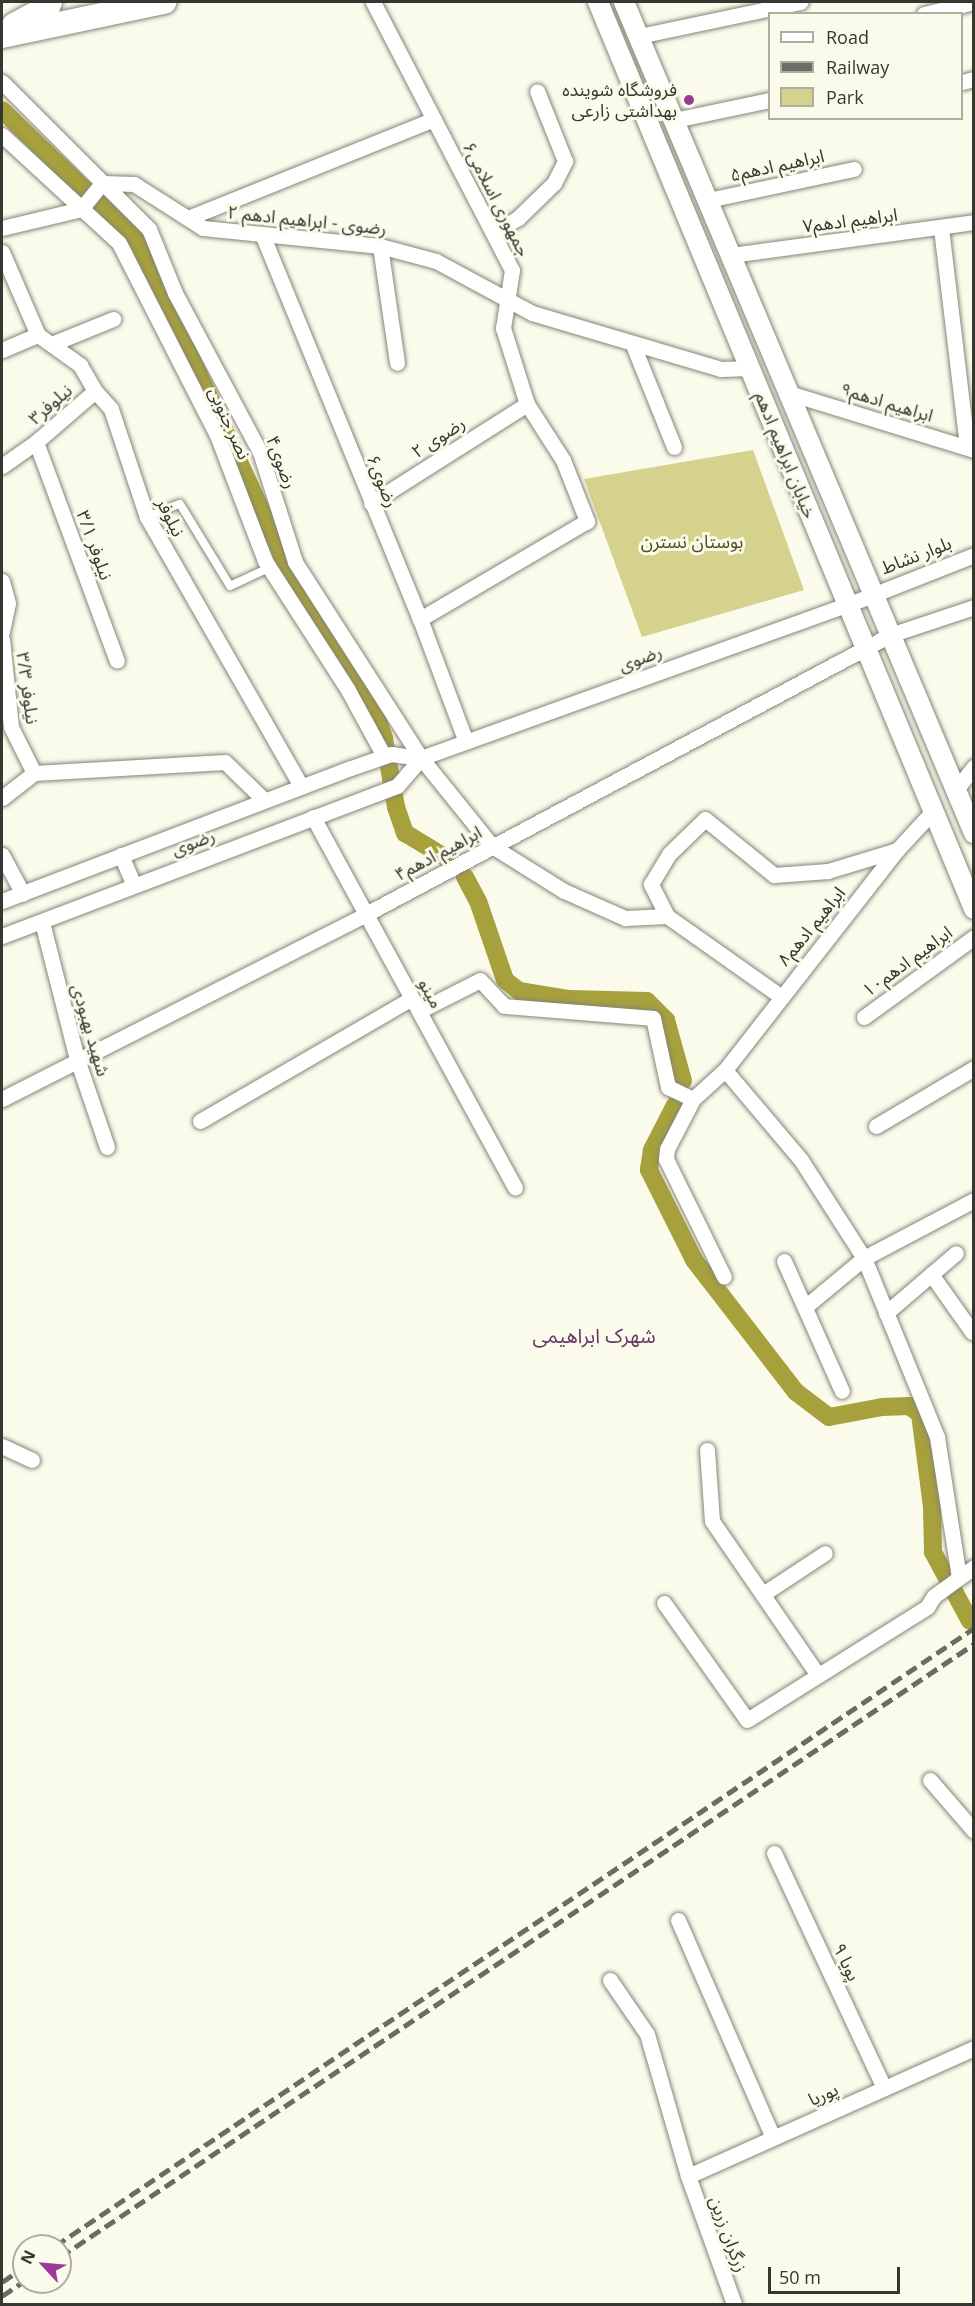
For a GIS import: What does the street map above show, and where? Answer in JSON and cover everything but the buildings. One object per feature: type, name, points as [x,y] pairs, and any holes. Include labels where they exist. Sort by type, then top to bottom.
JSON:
[{"type":"main road","points":[[2,34],[48,7],[50,2]]},
{"type":"main road","points":[[2,34],[110,7],[164,2]]},
{"type":"street","name":"جمهوری اسلامی۶","points":[[373,2],[512,270],[503,328],[526,404],[563,460],[587,520],[420,619]]},
{"type":"street","name":"خیابان ابراهیم ادهم","points":[[598,2],[974,909]]},
{"type":"street","name":"خیابان ابراهیم ادهم","points":[[624,2],[890,635],[964,801],[974,833]]},
{"type":"street","points":[[639,36],[800,2]]},
{"type":"street","points":[[932,12],[974,2]]},
{"type":"street","name":"رضوی۴","points":[[2,82],[99,186],[149,229],[176,293],[260,452],[296,561],[421,759],[492,846],[564,891],[625,918],[667,916]]},
{"type":"street","points":[[493,232],[518,218],[554,183],[565,161],[537,91]]},
{"type":"street","points":[[674,120],[768,100]]},
{"type":"street","points":[[188,218],[434,119]]},
{"type":"street","name":"نصر جنوبی","points":[[2,135],[119,243],[217,435],[269,568],[348,690],[384,756]]},
{"type":"street","name":"ابراهیم ادهم۵","points":[[708,200],[854,169]]},
{"type":"street","name":"رضوی - ابراهیم ادهم ۲","points":[[99,186],[134,184],[203,228],[380,246],[436,261],[532,313],[633,345],[721,369],[750,368]]},
{"type":"street","points":[[2,228],[81,209],[99,186]]},
{"type":"street","name":"ابراهیم ادهم۷","points":[[731,255],[974,222]]},
{"type":"street","points":[[941,228],[970,449]]},
{"type":"street","name":"رضوی۶","points":[[262,234],[420,619],[465,742]]},
{"type":"street","points":[[380,246],[397,363]]},
{"type":"street","points":[[2,252],[38,335],[2,350]]},
{"type":"street","points":[[54,343],[113,319]]},
{"type":"street","name":"نیلوفر","points":[[38,335],[54,343],[80,365],[95,391],[111,409],[147,517],[301,786]]},
{"type":"street","points":[[633,345],[674,447]]},
{"type":"street","name":"نیلوفر۳","points":[[2,466],[36,442],[95,391]]},
{"type":"street","name":"ابراهیم ادهم۹","points":[[789,393],[970,449]]},
{"type":"street","name":"رضوی ۲","points":[[371,503],[526,404]]},
{"type":"street","name":"نیلوفر ۳/۱","points":[[36,442],[117,661]]},
{"type":"street","name":"بلوار نشاط","points":[[873,593],[974,555]]},
{"type":"street","name":"نیلوفر ۳/۳","points":[[2,581],[8,603],[2,632]]},
{"type":"street","name":"رضوی","points":[[2,902],[384,756],[421,759],[873,593]]},
{"type":"street","points":[[890,635],[974,607]]},
{"type":"street","name":"ابراهیم ادهم۴","points":[[2,1099],[366,914],[890,635]]},
{"type":"street","name":"نیلوفر ۳/۳","points":[[2,639],[11,727],[34,773]]},
{"type":"street","name":"رضوی","points":[[2,936],[42,922],[133,883],[397,786],[421,759]]},
{"type":"street","points":[[2,798],[34,773],[225,762],[264,800]]},
{"type":"street","points":[[964,801],[974,767]]},
{"type":"street","name":"ابراهیم ادهم۸","points":[[693,1099],[725,1070],[780,996],[897,850],[934,810]]},
{"type":"street","name":"مینو","points":[[313,817],[515,1187]]},
{"type":"street","points":[[780,996],[667,916],[651,884],[669,854],[705,819],[774,875],[828,871],[897,850]]},
{"type":"street","points":[[2,855],[23,894]]},
{"type":"street","points":[[121,855],[133,883]]},
{"type":"street","name":"شهید بهبودی","points":[[42,922],[77,1059],[107,1147]]},
{"type":"street","name":"ابراهیم ادهم۱۰","points":[[864,1017],[974,938]]},
{"type":"street","points":[[200,1121],[415,1005],[480,980],[504,1006],[653,1018],[668,1087],[693,1099],[667,1149],[666,1159],[724,1277]]},
{"type":"street","points":[[876,1126],[974,1068]]},
{"type":"street","points":[[725,1070],[801,1160],[864,1258],[937,1437],[959,1576]]},
{"type":"street","points":[[805,1306],[864,1258],[974,1200]]},
{"type":"street","points":[[886,1313],[956,1253]]},
{"type":"street","points":[[784,1261],[842,1391]]},
{"type":"street","points":[[932,1274],[972,1332]]},
{"type":"street","points":[[2,1446],[32,1460]]},
{"type":"street","points":[[707,1450],[712,1521],[818,1675]]},
{"type":"street","points":[[763,1594],[825,1553]]},
{"type":"street","points":[[664,1603],[747,1720],[927,1607],[934,1596],[974,1567]]},
{"type":"street","points":[[930,1780],[974,1832]]},
{"type":"street","name":"پویا ۹","points":[[774,1853],[884,2088]]},
{"type":"street","points":[[678,1920],[773,2138]]},
{"type":"street","name":"زرگران زرین","points":[[610,1980],[647,2034],[687,2176],[734,2304]]},
{"type":"street","name":"پوریا","points":[[687,2176],[974,2048]]},
{"type":"lane","points":[[147,517],[180,504],[230,586],[269,568]]},
{"type":"green space","name":"بوستان نسترن","points":[[753,450],[804,590],[642,637],[584,479]]},
{"type":"waterway","points":[[2,110],[137,240],[285,562],[368,694],[384,738],[396,807],[405,833],[448,859]]},
{"type":"waterway","points":[[465,877],[478,901],[505,980],[519,991],[569,999],[647,1001],[666,1020],[683,1081]]},
{"type":"waterway","points":[[675,1105],[652,1150],[649,1170],[694,1260],[796,1392],[829,1417],[882,1407],[909,1406],[920,1414],[932,1507],[933,1552],[970,1621]]},
{"type":"railway","points":[[72,2235],[974,1628]]},
{"type":"railway","points":[[72,2249],[974,1644]]},
{"type":"railway","points":[[2,2282],[12,2275]]},
{"type":"railway","points":[[2,2296],[12,2289]]},
{"type":"place","name":"فروشگاه شوینده بهداشتی زارعی","points":[[689,100]]},
{"type":"district","name":"شهرک ابراهیمی","points":[[594,1335]]}]
